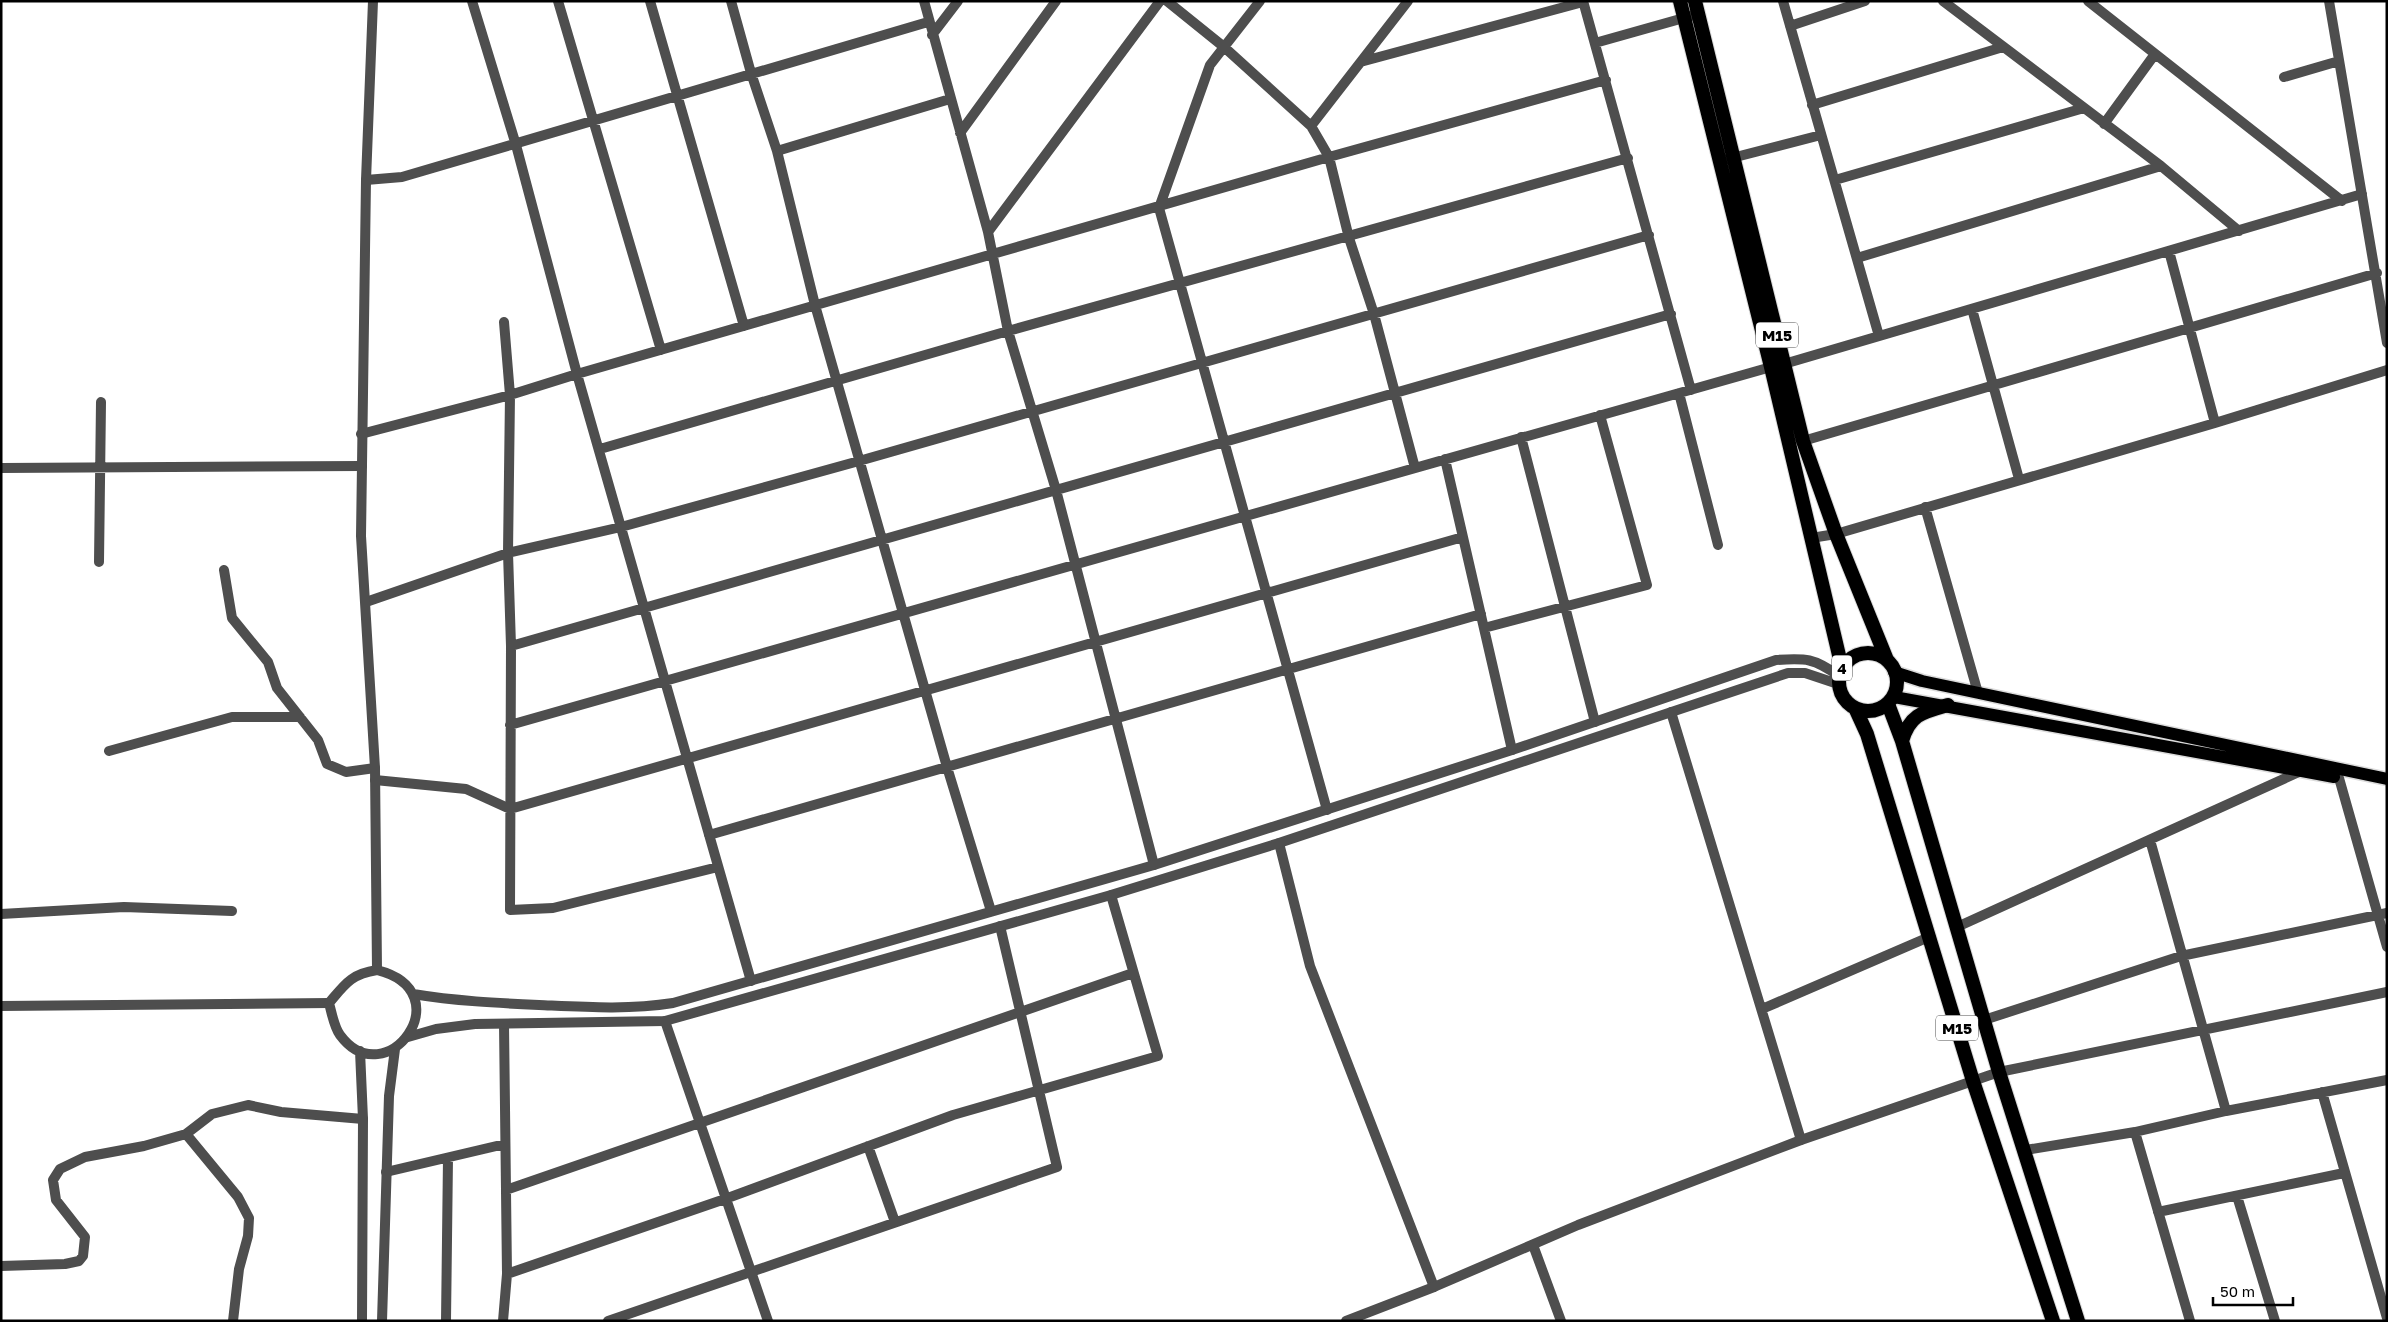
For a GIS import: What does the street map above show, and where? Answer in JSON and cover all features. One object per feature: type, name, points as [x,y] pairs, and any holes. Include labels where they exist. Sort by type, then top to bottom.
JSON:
[{"type":"highway","name":"M15","points":[[1680,1],[1727,159]]},
{"type":"highway","name":"M15","points":[[1696,8],[1727,159],[1778,365],[1839,676]]},
{"type":"highway","name":"M15","points":[[1778,365],[1836,534],[1891,666]]},
{"type":"highway","name":"4","points":[[1867,734],[1856,710],[1844,700],[1839,676],[1850,658],[1862,653],[1876,654],[1891,666]]},
{"type":"highway","points":[[1891,666],[1897,678],[1891,700],[1902,741]]},
{"type":"highway","points":[[1856,710],[1873,712],[1891,700]]},
{"type":"highway","points":[[1902,741],[1906,726],[1916,716],[1948,705]]},
{"type":"highway","name":"M15","points":[[1867,734],[1973,1081],[2053,1321]]},
{"type":"highway","name":"M15","points":[[1902,741],[1984,1020],[2078,1321]]},
{"type":"main road","points":[[1891,666],[1922,681],[2387,788]]},
{"type":"main road","points":[[1992,713],[1996,697]]},
{"type":"main road","points":[[1891,700],[1948,705],[2301,771],[2387,779]]},
{"type":"street","points":[[373,1],[366,180],[361,536],[375,768],[378,970]]},
{"type":"street","points":[[472,1],[516,145],[577,374],[751,981]]},
{"type":"street","points":[[558,1],[661,350]]},
{"type":"street","points":[[650,1],[744,326]]},
{"type":"street","points":[[731,1],[751,73],[777,151],[815,305],[859,461],[947,767],[991,911]]},
{"type":"street","points":[[924,1],[928,22],[988,232],[1008,332],[1056,490],[1154,865]]},
{"type":"street","points":[[932,35],[958,1]]},
{"type":"street","points":[[960,133],[1056,1]]},
{"type":"street","points":[[988,232],[1160,1]]},
{"type":"street","points":[[1167,1],[1224,47],[1312,126],[1329,157],[1349,238],[1374,314],[1415,468]]},
{"type":"street","points":[[1260,1],[1210,65],[1159,208],[1327,810]]},
{"type":"street","points":[[1312,126],[1364,61],[1408,1]]},
{"type":"street","points":[[1783,1],[1879,336]]},
{"type":"street","points":[[1790,26],[1865,1]]},
{"type":"street","points":[[1943,1],[2161,166],[2239,231]]},
{"type":"street","points":[[2088,1],[2342,201]]},
{"type":"street","points":[[2329,1],[2387,343]]},
{"type":"street","points":[[1364,61],[1583,2],[1628,158],[1691,390]]},
{"type":"street","points":[[1595,43],[1684,17],[1696,8]]},
{"type":"street","points":[[366,180],[402,177],[516,145],[751,73],[928,22]]},
{"type":"street","points":[[1812,105],[2003,47]]},
{"type":"street","points":[[2104,124],[2155,54]]},
{"type":"street","points":[[2284,77],[2339,61]]},
{"type":"street","points":[[361,434],[510,396],[577,374],[815,305],[1159,208],[1329,157],[1606,80]]},
{"type":"street","points":[[777,151],[950,99]]},
{"type":"street","points":[[1835,180],[2084,108]]},
{"type":"street","points":[[1727,159],[1821,135]]},
{"type":"street","points":[[600,449],[1628,158]]},
{"type":"street","points":[[1857,258],[2161,166]]},
{"type":"street","points":[[510,725],[1691,390],[2362,194]]},
{"type":"street","points":[[366,602],[508,553],[621,526],[859,461],[1649,235]]},
{"type":"street","points":[[2169,251],[2215,423]]},
{"type":"street","points":[[1803,441],[2376,273]]},
{"type":"street","points":[[1972,309],[2019,479]]},
{"type":"street","points":[[511,646],[1671,314]]},
{"type":"street","points":[[504,322],[510,396],[508,553],[511,646],[510,910],[553,908],[718,867]]},
{"type":"street","points":[[1811,538],[1836,534],[2215,423],[2387,370]]},
{"type":"street","points":[[1679,393],[1718,544]]},
{"type":"street","points":[[99,562],[101,402]]},
{"type":"street","points":[[1484,628],[1647,585],[1600,415]]},
{"type":"street","points":[[1521,438],[1564,607],[1596,722]]},
{"type":"street","points":[[1445,459],[1512,750]]},
{"type":"street","points":[[1,468],[362,466]]},
{"type":"street","points":[[1925,507],[1978,693]]},
{"type":"street","points":[[375,780],[466,789],[510,809],[1463,537]]},
{"type":"street","points":[[224,570],[232,618],[268,662],[277,688],[318,740],[327,764],[346,772],[375,768]]},
{"type":"street","points":[[709,835],[1481,614]]},
{"type":"street","points":[[413,994],[451,1000],[598,1008],[645,1008],[673,1003],[1154,865],[1512,750],[1776,660],[1801,658],[1821,663],[1839,676]]},
{"type":"street","points":[[329,1003],[339,1034],[348,1044],[360,1051],[378,1053],[395,1048],[408,1037],[436,1029],[474,1024],[665,1022],[1110,895],[1279,844],[1788,673],[1839,676]]},
{"type":"street","points":[[1671,712],[1801,1140]]},
{"type":"street","points":[[109,751],[232,717],[300,717]]},
{"type":"street","points":[[1957,927],[2301,771]]},
{"type":"street","points":[[2331,774],[2382,914],[2387,947]]},
{"type":"street","points":[[2150,840],[2226,1111]]},
{"type":"street","points":[[1279,844],[1310,966],[1434,1287]]},
{"type":"street","points":[[507,1274],[724,1200],[953,1115],[1158,1056],[1110,895]]},
{"type":"street","points":[[1,914],[124,908],[232,911]]},
{"type":"street","points":[[1984,1020],[2181,956],[2382,914]]},
{"type":"street","points":[[608,1321],[1057,1167],[1000,926]]},
{"type":"street","points":[[1762,1009],[1929,937]]},
{"type":"street","points":[[1,1006],[329,1003],[348,980],[362,973],[378,970],[398,978],[413,994],[416,1016],[408,1037]]},
{"type":"street","points":[[506,1190],[1133,973]]},
{"type":"street","points":[[1346,1321],[1801,1140],[2000,1072],[2387,992]]},
{"type":"street","points":[[665,1022],[724,1200],[768,1321]]},
{"type":"street","points":[[503,1321],[507,1274],[504,1024]]},
{"type":"street","points":[[382,1321],[389,1096],[395,1048]]},
{"type":"street","points":[[360,1051],[364,1119],[362,1321]]},
{"type":"street","points":[[2026,1150],[2135,1132],[2226,1111],[2387,1080]]},
{"type":"street","points":[[2322,1092],[2344,1173],[2382,1286],[2387,1318]]},
{"type":"street","points":[[1,1266],[65,1264],[79,1261],[83,1256],[85,1237],[56,1200],[54,1180],[60,1168],[85,1157],[144,1146],[186,1134],[212,1114],[248,1104],[281,1112],[364,1119]]},
{"type":"street","points":[[2135,1132],[2190,1321]]},
{"type":"street","points":[[186,1134],[238,1197],[249,1218],[248,1236],[239,1269],[233,1321]]},
{"type":"street","points":[[386,1172],[506,1144]]},
{"type":"street","points":[[868,1146],[895,1222]]},
{"type":"street","points":[[446,1321],[448,1158]]},
{"type":"street","points":[[2158,1212],[2344,1173]]},
{"type":"street","points":[[2238,1196],[2275,1321]]},
{"type":"street","points":[[1533,1245],[1561,1321]]}]
